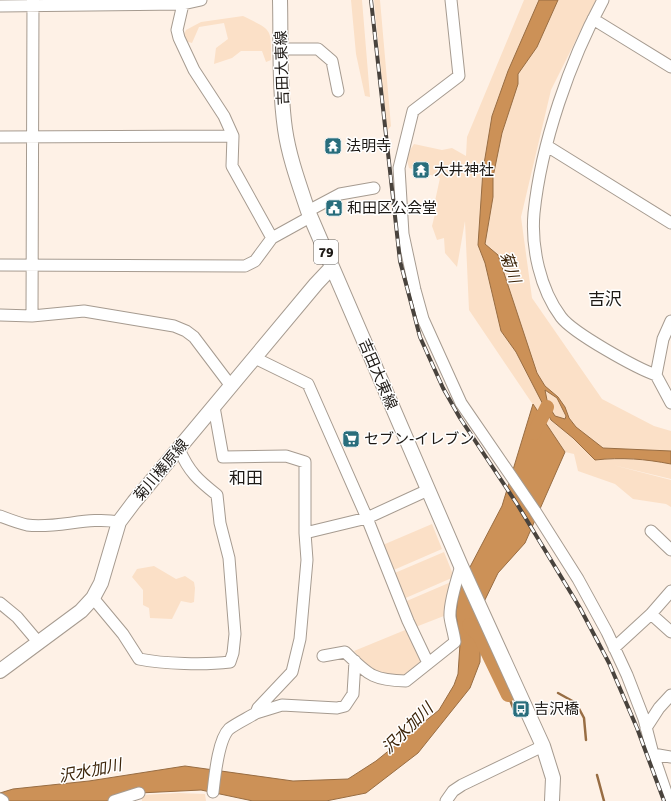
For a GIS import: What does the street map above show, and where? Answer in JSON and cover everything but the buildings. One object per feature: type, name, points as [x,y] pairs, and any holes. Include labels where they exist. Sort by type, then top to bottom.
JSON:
[{"type":"main road","name":"吉田大東線","points":[[280,0],[283,111],[285,131],[295,172],[309,214],[462,568],[543,746],[553,778],[552,801]]},
{"type":"main road","name":"菊川榛原線","points":[[0,671],[81,611],[93,598],[101,583],[120,522],[231,386],[332,267]]},
{"type":"street","points":[[0,6],[33,3],[183,4],[201,0]]},
{"type":"street","points":[[451,0],[459,76],[413,111],[399,168],[403,234],[415,290],[423,319],[461,403],[515,480],[578,579],[614,648],[627,675],[646,728],[669,801]]},
{"type":"street","points":[[604,0],[593,20],[570,74],[547,146],[534,213],[534,237],[544,285],[555,309],[567,324],[640,369],[656,375]]},
{"type":"street","points":[[32,316],[34,266],[33,3]]},
{"type":"street","points":[[183,4],[177,30],[179,38],[194,70],[224,116],[233,136],[232,166],[272,238]]},
{"type":"street","points":[[593,20],[671,68]]},
{"type":"street","points":[[281,49],[318,49],[332,61],[338,91]]},
{"type":"street","points":[[0,137],[233,136]]},
{"type":"street","points":[[547,146],[671,223]]},
{"type":"street","points":[[0,265],[245,266],[254,261],[272,238],[340,194],[374,188]]},
{"type":"street","points":[[0,315],[32,316],[84,311],[174,326],[186,331],[194,337],[231,386]]},
{"type":"street","points":[[671,321],[663,339],[656,375],[671,403]]},
{"type":"street","points":[[255,358],[308,384],[367,518],[408,621],[428,663]]},
{"type":"street","points":[[214,407],[223,457],[286,456],[305,462],[304,533],[307,560],[300,639],[292,672],[258,708],[256,713]]},
{"type":"street","points":[[93,598],[123,634],[139,659],[217,664],[230,662],[233,653],[235,634],[229,558],[220,523],[217,495],[196,478],[186,466],[179,449]]},
{"type":"street","points":[[304,533],[367,518],[428,490]]},
{"type":"street","points":[[0,516],[26,525],[64,524],[104,519],[120,522]]},
{"type":"street","points":[[651,531],[671,550]]},
{"type":"street","points":[[323,656],[345,652],[366,672],[377,679],[406,681],[455,642],[450,616],[456,580],[462,568]]},
{"type":"street","points":[[614,648],[651,614],[671,591]]},
{"type":"street","points":[[0,603],[17,617],[39,643]]},
{"type":"street","points":[[651,614],[671,632]]},
{"type":"street","points":[[213,791],[224,736],[230,728],[256,713],[282,705],[337,708],[345,706],[354,694],[355,662]]},
{"type":"street","points":[[646,728],[659,708],[671,695]]},
{"type":"street","points":[[446,801],[453,791],[462,785],[543,746]]},
{"type":"street","points":[[653,754],[671,757]]},
{"type":"street","points":[[114,801],[139,793]]},
{"type":"shaded area","points":[[351,0],[362,0],[370,97],[365,96],[356,54]]},
{"type":"shaded area","points":[[374,0],[380,0],[391,126],[387,131]]},
{"type":"shaded area","points":[[524,0],[596,0],[551,90],[521,217],[532,298],[602,399],[654,426],[671,431],[671,479],[613,465],[671,480],[671,507],[666,504],[633,499],[615,484],[578,471],[574,454],[565,452],[469,310],[465,221],[457,267],[445,253],[444,238],[437,240],[432,226],[437,206],[435,201],[440,178],[409,168],[406,156],[414,144],[442,150],[452,148],[466,156],[467,137]]},
{"type":"shaded area","points":[[539,0],[558,0],[537,47],[518,74],[518,84],[502,133],[493,177],[493,197],[485,244],[498,255],[537,373],[545,386],[558,397],[565,407],[569,418],[576,427],[603,448],[671,451],[671,464],[633,459],[595,460],[573,438],[551,420],[516,352],[501,331],[485,263],[478,245],[483,170],[492,116],[508,71]],"holes":[[[545,390],[557,398],[566,416],[565,419],[555,416],[548,405]]]},
{"type":"shaded area","points":[[243,16],[265,28],[268,32],[271,42],[271,60],[266,62],[262,51],[241,51],[232,58],[214,64],[216,48],[228,39],[224,23],[199,27],[192,43],[181,40],[186,30],[201,22]]},
{"type":"shaded area","points":[[533,404],[565,452],[525,543],[498,573],[481,608],[480,662],[470,688],[418,753],[366,793],[326,801],[253,801],[201,790],[139,793],[108,801],[0,801],[0,793],[13,789],[89,781],[185,766],[293,781],[348,779],[376,761],[439,710],[454,685],[458,674],[460,644],[456,614],[459,588],[502,506]]},
{"type":"shaded area","points":[[432,524],[442,549],[389,572],[378,547]]},
{"type":"shaded area","points":[[444,552],[454,577],[401,600],[390,575]]},
{"type":"shaded area","points":[[154,566],[176,579],[185,576],[194,582],[194,602],[191,603],[181,601],[172,619],[150,618],[149,608],[143,605],[143,590],[132,577],[137,569]]},
{"type":"shaded area","points":[[451,582],[449,614],[413,628],[402,603]]},
{"type":"shaded area","points":[[410,628],[426,662],[404,680],[377,677],[354,651]]},
{"type":"shaded area","points":[[179,793],[205,794],[206,801],[142,801],[141,795]]},
{"type":"waterway","name":"沢水加川","points":[[534,433],[547,407]]},
{"type":"waterway","points":[[469,625],[480,637],[508,695]]},
{"type":"waterway","points":[[558,693],[576,703],[584,718],[586,740]]},
{"type":"waterway","points":[[508,695],[514,710],[516,707]]},
{"type":"waterway","points":[[597,775],[604,801]]},
{"type":"railway","points":[[371,0],[400,261],[420,337],[443,388],[460,418],[517,504],[580,608],[609,663],[637,728],[664,801]]},
{"type":"place","name":"法明寺","points":[[333,146]]},
{"type":"place","name":"大井神社","points":[[421,170]]},
{"type":"place","name":"和田区公会堂","points":[[334,208]]},
{"type":"place","name":"セブン-イレブン","points":[[351,439]]},
{"type":"place","name":"吉沢橋","points":[[521,709]]},
{"type":"district","name":"吉沢","points":[[605,299]]},
{"type":"district","name":"和田","points":[[246,478]]},
{"type":"water label","name":"菊川","points":[[511,267]]}]
